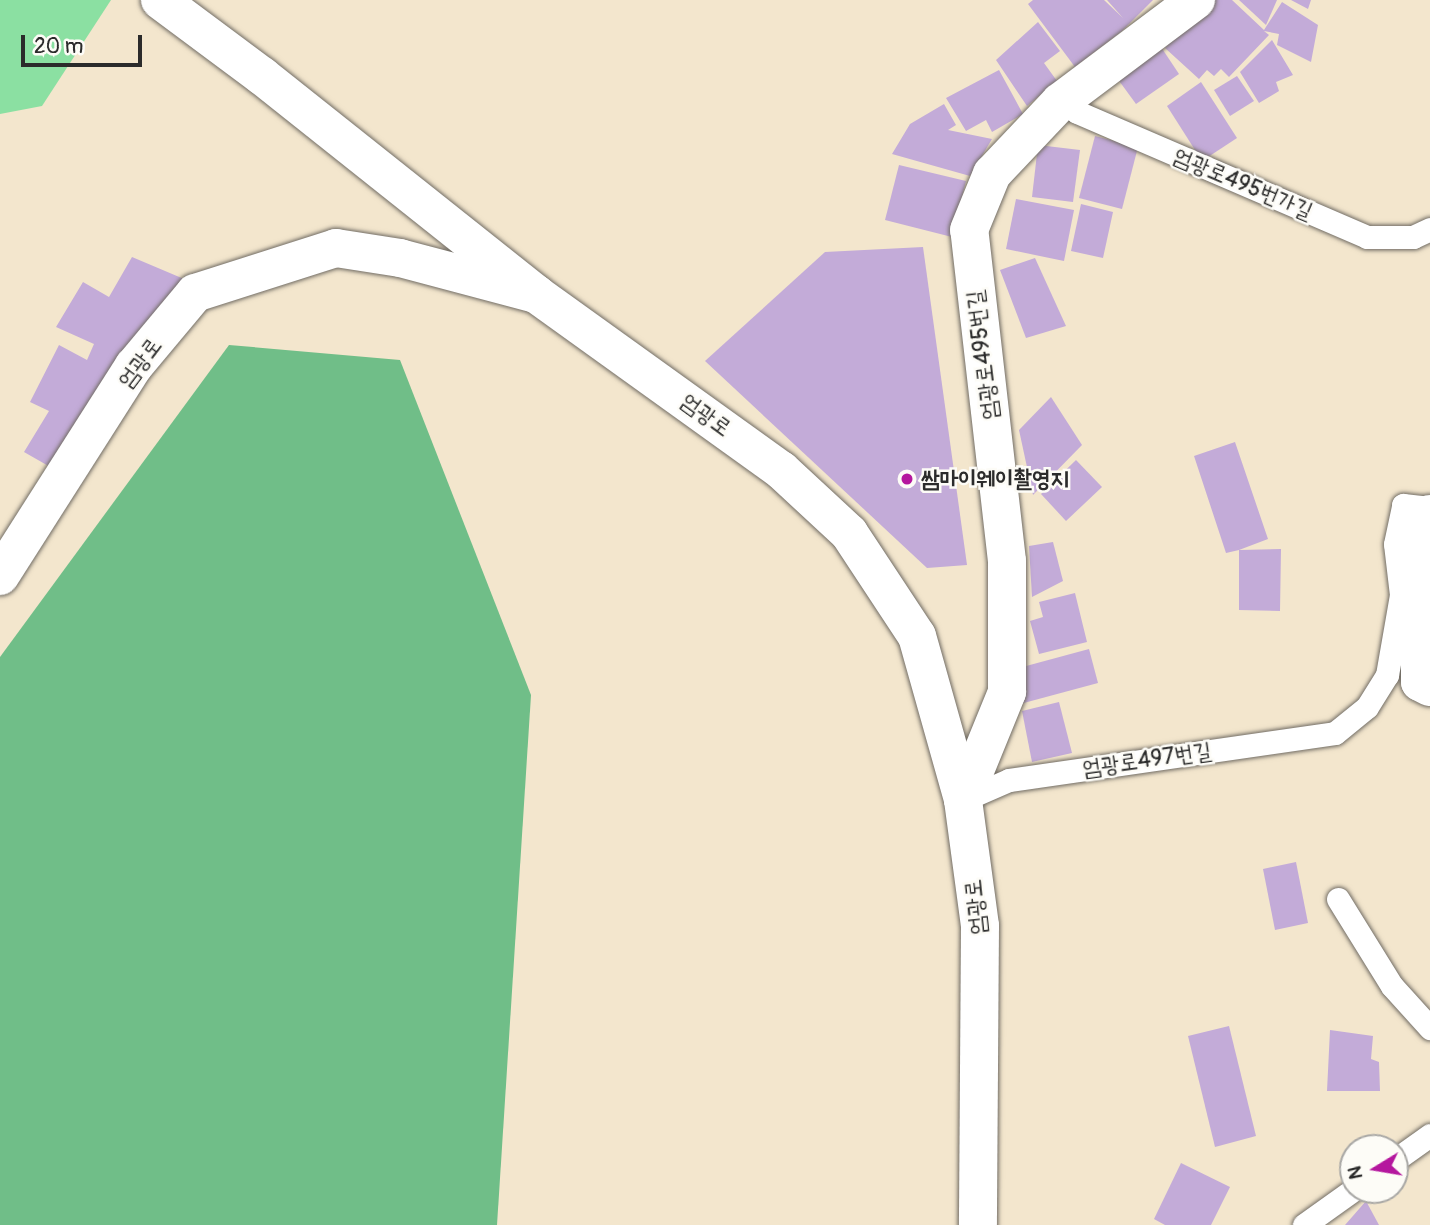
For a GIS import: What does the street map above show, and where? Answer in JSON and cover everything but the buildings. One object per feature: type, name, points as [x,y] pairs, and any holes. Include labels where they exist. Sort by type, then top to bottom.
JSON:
[{"type":"main road","points":[[160,0],[262,76],[536,293]]},
{"type":"main road","name":"엄광로495번길","points":[[963,800],[1007,692],[1007,561],[969,229],[992,174],[1070,94],[1196,0]]},
{"type":"main road","name":"엄광로","points":[[0,576],[134,366],[195,293],[336,248],[400,258],[536,293],[781,470],[849,533],[917,636],[963,800],[980,926],[978,1225]]},
{"type":"main road","points":[[1430,511],[1420,584],[1419,682],[1430,687]]},
{"type":"lane","name":"엄광로495번가길","points":[[1070,94],[1077,112],[1367,237],[1413,237],[1430,229]]},
{"type":"lane","name":"엄광로497번길","points":[[963,800],[1009,780],[1335,733],[1367,707],[1387,675],[1401,595],[1395,544],[1403,505],[1430,511]]},
{"type":"lane","points":[[1338,899],[1392,986],[1430,1028]]},
{"type":"lane","points":[[1409,1150],[1430,1135]]},
{"type":"lane","points":[[1304,1225],[1339,1200]]},
{"type":"green space","points":[[0,0],[111,0],[42,106],[0,114]]},
{"type":"green space","points":[[229,345],[400,360],[531,695],[497,1225],[0,1225],[0,657]]},
{"type":"place","name":"쌈마이웨이촬영지","points":[[907,479]]}]
